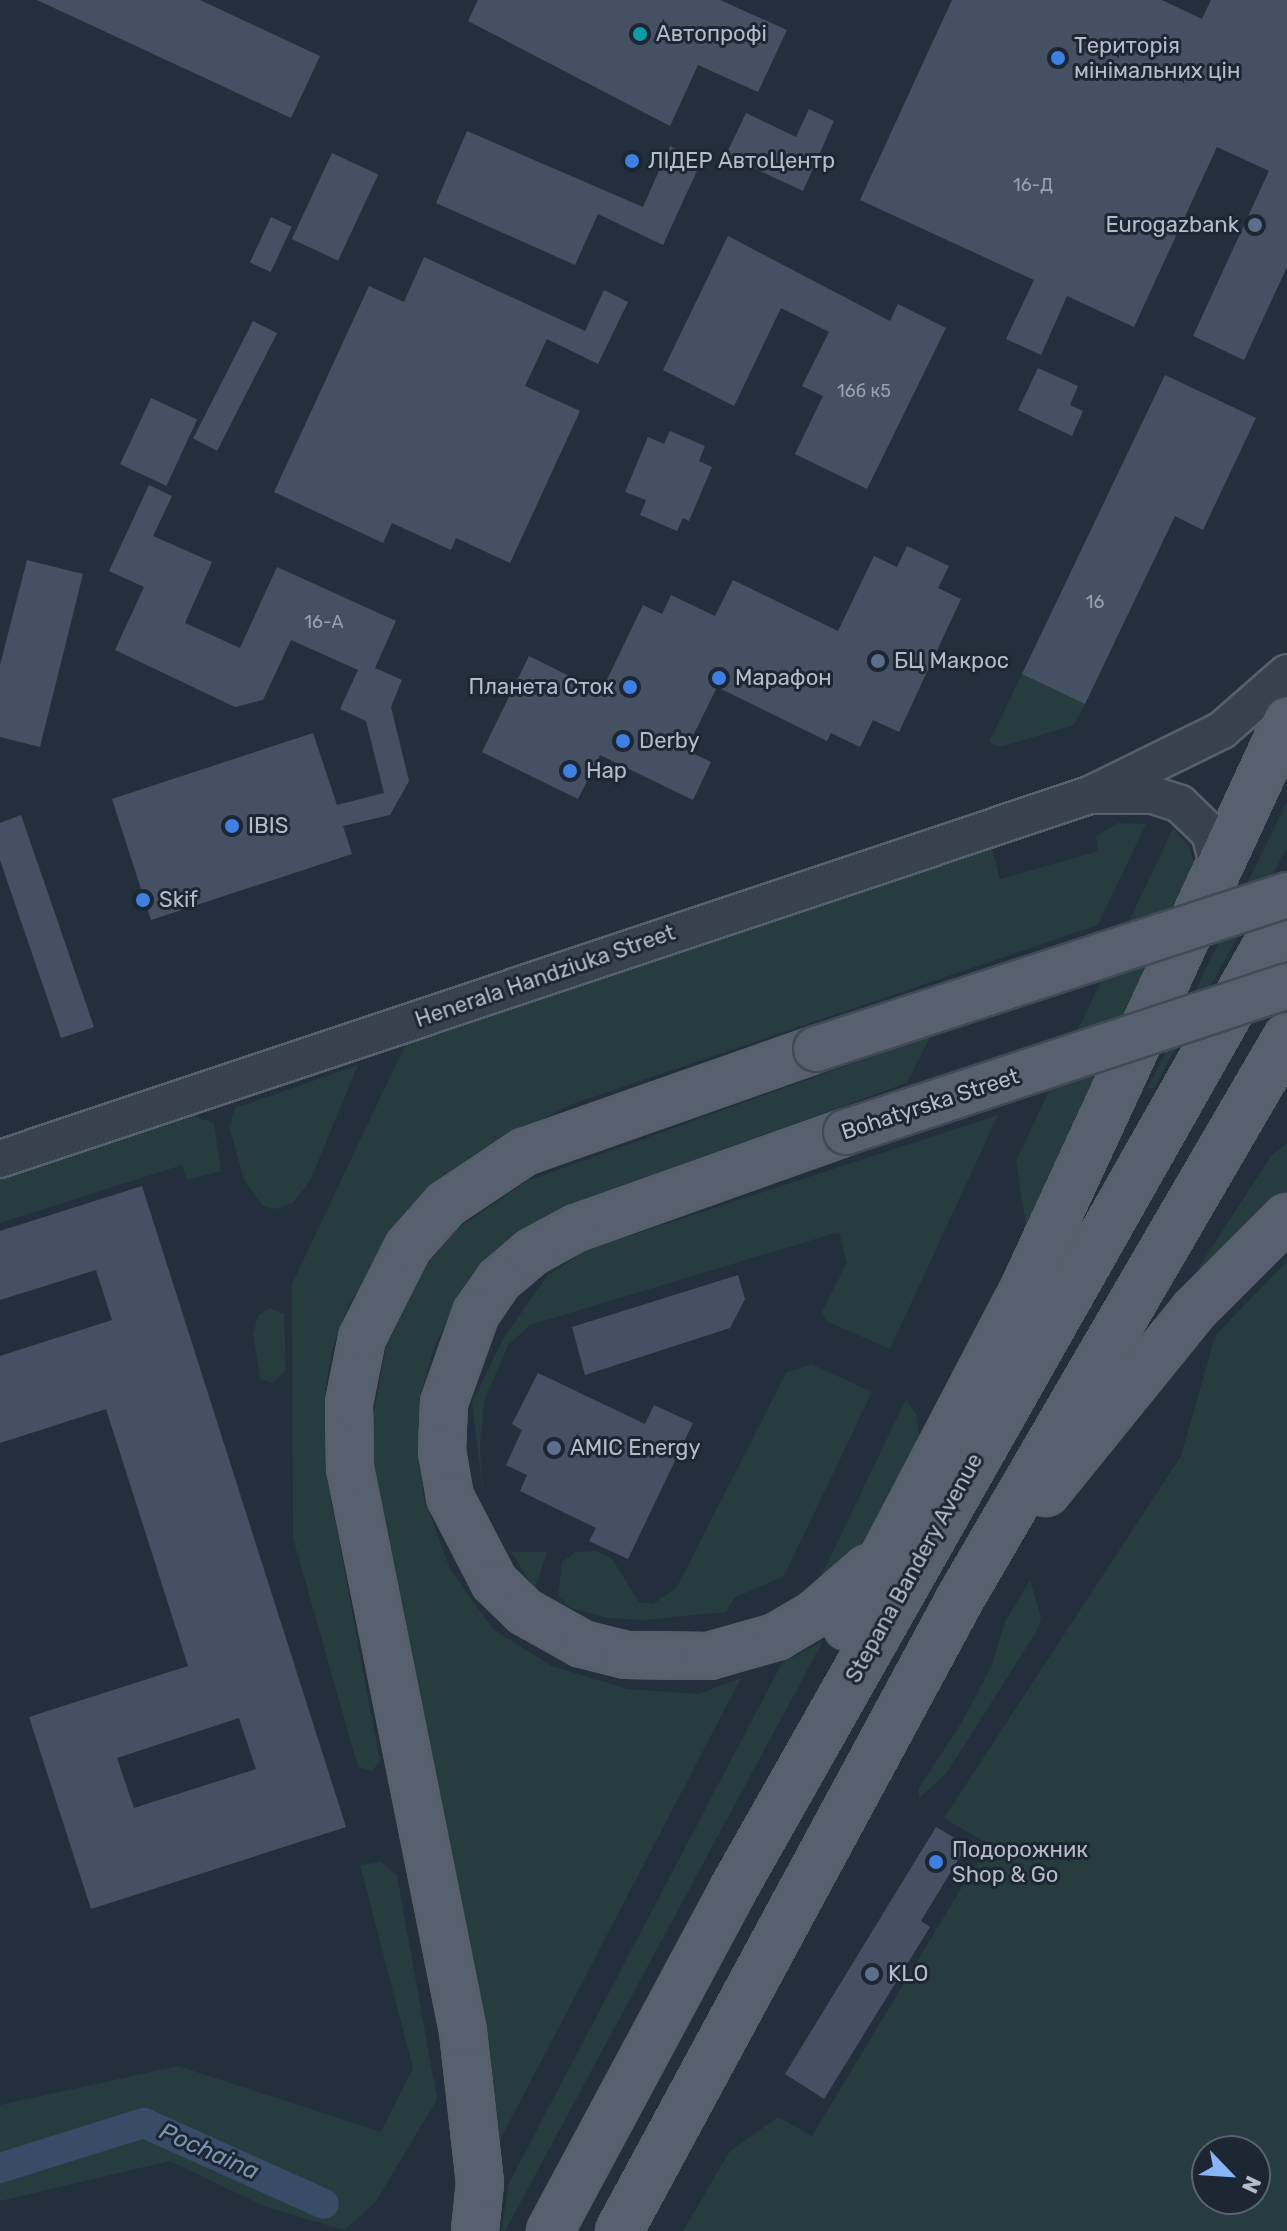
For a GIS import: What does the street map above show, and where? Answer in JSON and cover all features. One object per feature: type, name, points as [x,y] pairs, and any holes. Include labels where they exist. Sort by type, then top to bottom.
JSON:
[{"type":"main road","points":[[731,1893],[806,1707],[1026,1284],[1287,719]]},
{"type":"main road","points":[[475,2231],[480,2183],[463,2031],[350,1468],[349,1403],[362,1338],[408,1247],[446,1204],[524,1152],[581,1128],[1287,895]]},
{"type":"main road","name":"Stepana Bandery Avenue","points":[[550,2231],[731,1893],[1287,910]]},
{"type":"main road","name":"Bohatyrska Street","points":[[889,1546],[815,1614],[776,1637],[709,1656],[626,1655],[582,1644],[525,1612],[494,1582],[450,1497],[442,1451],[444,1403],[476,1313],[499,1280],[532,1252],[576,1228],[846,1132],[1287,986]]},
{"type":"main road","points":[[619,2231],[961,1597],[1287,1037]]},
{"type":"main road","points":[[961,1597],[1195,1309],[1287,1217]]},
{"type":"street","name":"Henerala Handziuka Street","points":[[0,1159],[1090,795],[1222,730],[1287,673]]},
{"type":"street","name":"Henerala Handziuka Street","points":[[1090,795],[1153,795],[1180,804],[1210,833],[1219,866]]},
{"type":"green space","points":[[1022,674],[1085,704],[1074,725],[1000,747],[989,742]]},
{"type":"green space","points":[[1287,801],[1287,848],[1154,1088],[1148,1088]]},
{"type":"green space","points":[[1118,823],[1146,824],[1098,925],[567,1106],[471,1157],[430,1187],[399,1225],[349,1305],[333,1346],[325,1390],[326,1473],[380,1761],[372,1771],[358,1767],[293,1538],[292,1284],[408,1039],[992,849],[1000,879],[1098,851],[1096,836]]},
{"type":"green space","points":[[1173,828],[1190,849],[1196,871],[1028,1239],[1016,1161]]},
{"type":"green space","points":[[931,1035],[907,1083],[576,1202],[511,1239],[467,1281],[434,1347],[419,1400],[423,1495],[450,1569],[493,1629],[552,1666],[627,1689],[699,1694],[741,1678],[498,2144],[489,2043],[374,1481],[370,1433],[386,1347],[427,1265],[457,1229],[527,1181]]},
{"type":"green space","points":[[358,1065],[310,1181],[293,1203],[275,1209],[263,1206],[244,1180],[229,1126],[235,1108]]},
{"type":"green space","points":[[998,1115],[890,1349],[826,1321],[822,1312],[847,1263],[839,1232],[530,1325],[508,1345],[484,1402],[480,1448],[484,1500],[472,1403],[503,1339],[547,1276],[586,1250]]},
{"type":"green space","points":[[194,1116],[214,1123],[221,1171],[187,1180],[182,1165],[0,1223],[0,1180]]},
{"type":"green space","points":[[1287,1143],[1287,1192],[1201,1281],[1199,1267],[1271,1156]]},
{"type":"green space","points":[[1287,1261],[1287,2231],[683,2231],[730,2151],[778,2117],[812,2136],[988,1844],[944,1818],[1181,1456],[1215,1336]]},
{"type":"green space","points":[[269,1308],[284,1314],[286,1370],[273,1383],[260,1379],[253,1334],[258,1316]]},
{"type":"green space","points":[[811,1364],[872,1392],[784,1576],[734,1598],[726,1612],[644,1620],[608,1618],[571,1608],[558,1596],[562,1562],[576,1552],[596,1551],[612,1559],[639,1602],[653,1604],[677,1587],[786,1373]]},
{"type":"green space","points":[[906,1399],[917,1416],[920,1445],[870,1547],[811,1597]]},
{"type":"green space","points":[[511,1552],[547,1552],[535,1590]]},
{"type":"green space","points":[[1030,1580],[1041,1617],[1038,1629],[946,1774],[919,1798],[919,1788],[962,1722],[991,1667],[1005,1622]]},
{"type":"green space","points":[[823,1641],[505,2231],[501,2231],[509,2183],[782,1663]]},
{"type":"green space","points":[[381,1862],[397,1875],[437,2099],[375,2203],[344,2230],[266,2207],[170,2161],[0,2201],[0,2105],[178,2066],[381,2132],[413,2068],[360,1865]]},
{"type":"building","points":[[37,0],[200,0],[320,56],[291,118]]},
{"type":"building","name":"Автопрофі","points":[[478,0],[720,0],[787,30],[758,92],[698,65],[670,126],[468,21]]},
{"type":"building","points":[[952,0],[1162,0],[1202,19],[1211,0],[1287,0],[1287,267],[1244,360],[1193,336],[1269,171],[1217,147],[1134,327],[1067,296],[1041,355],[1006,339],[1034,280],[860,200]]},
{"type":"building","points":[[809,109],[834,121],[803,191],[726,155],[746,113],[796,137]]},
{"type":"building","points":[[467,131],[643,207],[670,146],[701,162],[663,245],[598,214],[575,265],[436,203]]},
{"type":"building","points":[[332,153],[378,175],[338,261],[292,239]]},
{"type":"building","points":[[271,217],[292,227],[271,272],[250,262]]},
{"type":"building","points":[[728,236],[890,321],[898,304],[946,328],[867,489],[795,454],[823,396],[802,386],[829,332],[781,308],[734,406],[663,370]]},
{"type":"building","points":[[424,257],[585,331],[604,290],[628,302],[598,364],[547,339],[525,386],[580,411],[510,563],[456,538],[451,550],[392,523],[383,543],[274,492],[369,286],[404,302]]},
{"type":"building","points":[[253,321],[277,333],[217,451],[193,439]]},
{"type":"building","points":[[1038,368],[1078,386],[1070,405],[1083,411],[1072,436],[1018,410]]},
{"type":"building","points":[[1165,375],[1256,418],[1203,530],[1175,516],[1085,704],[1022,674]]},
{"type":"building","points":[[151,398],[197,420],[166,486],[120,464]]},
{"type":"building","points":[[670,431],[705,446],[699,461],[712,467],[689,521],[683,518],[677,531],[640,515],[646,500],[625,492],[648,437],[664,444]]},
{"type":"building","points":[[149,485],[172,496],[153,536],[212,562],[185,623],[240,648],[277,567],[396,621],[375,668],[402,680],[391,707],[409,781],[390,815],[343,826],[352,854],[151,920],[112,799],[313,733],[337,805],[384,793],[366,721],[340,709],[358,670],[291,640],[263,700],[235,707],[115,650],[144,587],[109,571]]},
{"type":"building","points":[[907,546],[949,566],[938,588],[961,599],[899,732],[873,720],[860,747],[831,733],[827,741],[717,687],[686,750],[711,762],[693,800],[600,755],[578,799],[482,752],[529,656],[601,692],[643,605],[662,614],[671,595],[715,616],[733,580],[838,631],[874,556],[897,567]]},
{"type":"building","points":[[27,560],[83,574],[40,747],[0,737],[0,665]]},
{"type":"building","points":[[21,815],[94,1027],[61,1038],[0,860],[0,823]]},
{"type":"building","points":[[142,1186],[346,1827],[91,1909],[29,1717],[188,1666],[106,1409],[0,1443],[0,1356],[112,1320],[96,1270],[0,1300],[0,1231]],"holes":[[[239,1718],[256,1769],[134,1808],[117,1758]]]},
{"type":"building","points":[[738,1275],[745,1299],[730,1328],[585,1375],[572,1327]]},
{"type":"building","points":[[538,1373],[645,1424],[654,1405],[693,1423],[628,1559],[589,1541],[596,1528],[520,1491],[527,1475],[506,1465],[522,1430],[512,1424]]},
{"type":"building","points":[[936,1827],[967,1845],[921,1921],[930,1927],[824,2099],[785,2074]]},
{"type":"waterway","name":"Pochaina","points":[[0,2168],[144,2123],[324,2204]]},
{"type":"place","name":"Автопрофі","points":[[640,34]]},
{"type":"place","name":"Територія мінімальних цін","points":[[1058,58]]},
{"type":"place","name":"ЛІДЕР АвтоЦентр","points":[[632,161]]},
{"type":"place","name":"Eurogazbank","points":[[1255,225]]},
{"type":"place","name":"БЦ Макрос","points":[[878,661]]},
{"type":"place","name":"Марафон","points":[[719,678]]},
{"type":"place","name":"Планета Сток","points":[[630,687]]},
{"type":"place","name":"Derby","points":[[623,741]]},
{"type":"place","name":"Hap","points":[[570,771]]},
{"type":"place","name":"IBIS","points":[[232,826]]},
{"type":"place","name":"Skif","points":[[143,900]]},
{"type":"place","name":"AMIC Energy","points":[[554,1448]]},
{"type":"place","name":"Подорожник Shop & Go","points":[[936,1862]]},
{"type":"place","name":"KLO","points":[[872,1974]]}]
